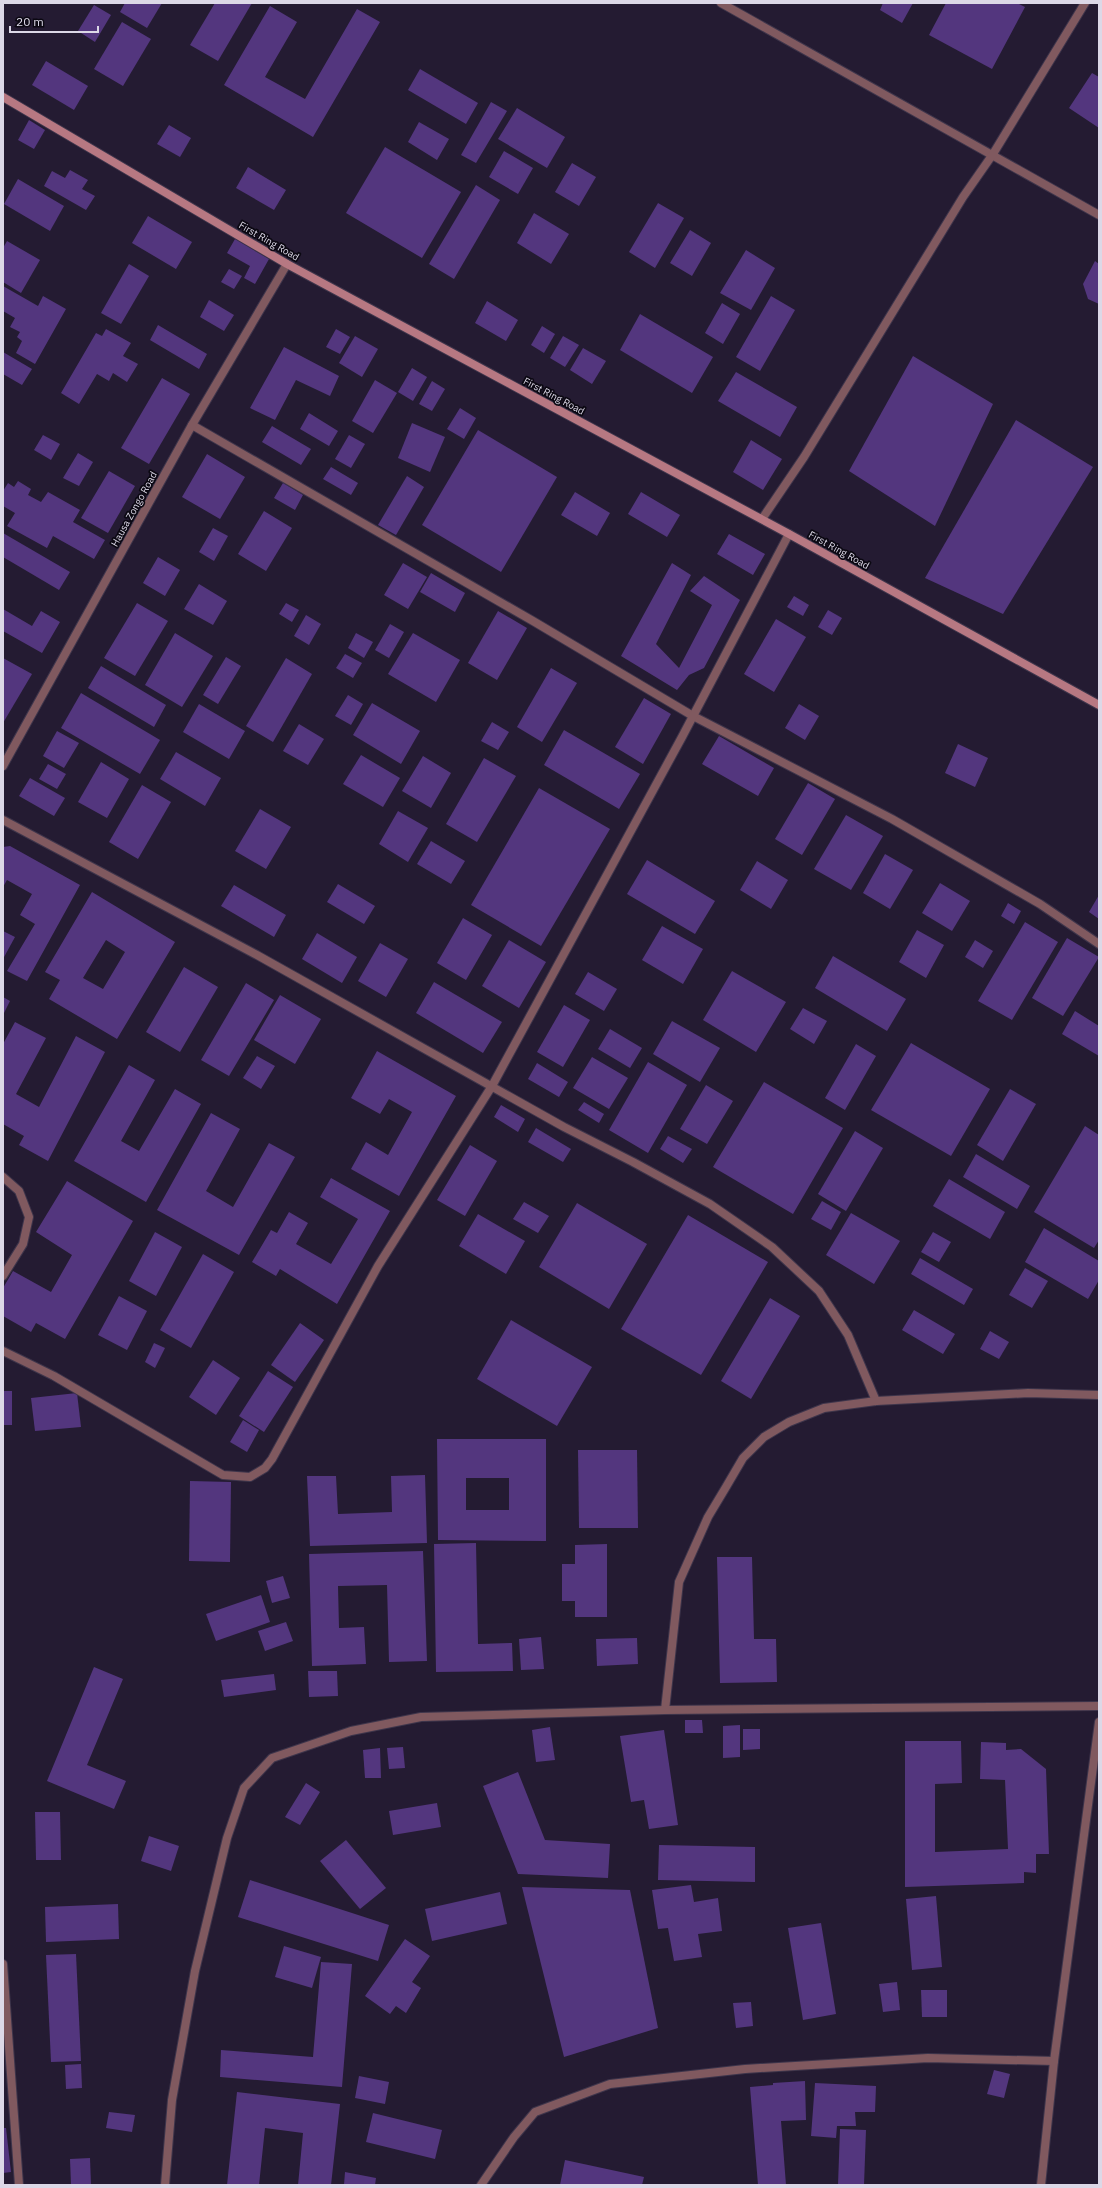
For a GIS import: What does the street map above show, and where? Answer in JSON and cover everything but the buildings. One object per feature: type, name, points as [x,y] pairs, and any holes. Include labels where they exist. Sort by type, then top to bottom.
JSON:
[{"type":"street","points":[[721,3],[994,154],[1099,214]]},
{"type":"street","points":[[762,519],[804,458],[963,197],[994,154],[1085,3]]},
{"type":"street","name":"First Ring Road","points":[[3,97],[287,264],[762,519],[1099,705]]},
{"type":"street","name":"Hausa Zongo Road","points":[[3,766],[192,425],[287,264]]},
{"type":"street","points":[[192,425],[693,716],[892,819],[1040,904],[1099,944]]},
{"type":"street","points":[[3,1350],[60,1380],[223,1475],[250,1476],[265,1468],[272,1459],[378,1266],[492,1086],[693,716],[789,534]]},
{"type":"street","points":[[3,820],[257,955],[492,1086],[710,1204],[772,1247],[819,1292],[848,1335],[876,1401]]},
{"type":"street","points":[[3,1177],[19,1191],[29,1217],[23,1244],[3,1276]]},
{"type":"street","points":[[665,1710],[679,1582],[708,1517],[743,1458],[764,1437],[789,1422],[824,1408],[876,1401],[1028,1393],[1099,1395]]},
{"type":"street","points":[[165,2185],[173,2092],[195,1972],[227,1838],[244,1788],[272,1758],[351,1731],[421,1717],[665,1710],[1099,1706]]},
{"type":"street","points":[[1041,2185],[1054,2062],[1099,1722]]},
{"type":"street","points":[[3,1964],[19,2185]]},
{"type":"street","points":[[482,2185],[514,2137],[535,2112],[610,2084],[745,2069],[928,2058],[1054,2062]]}]
